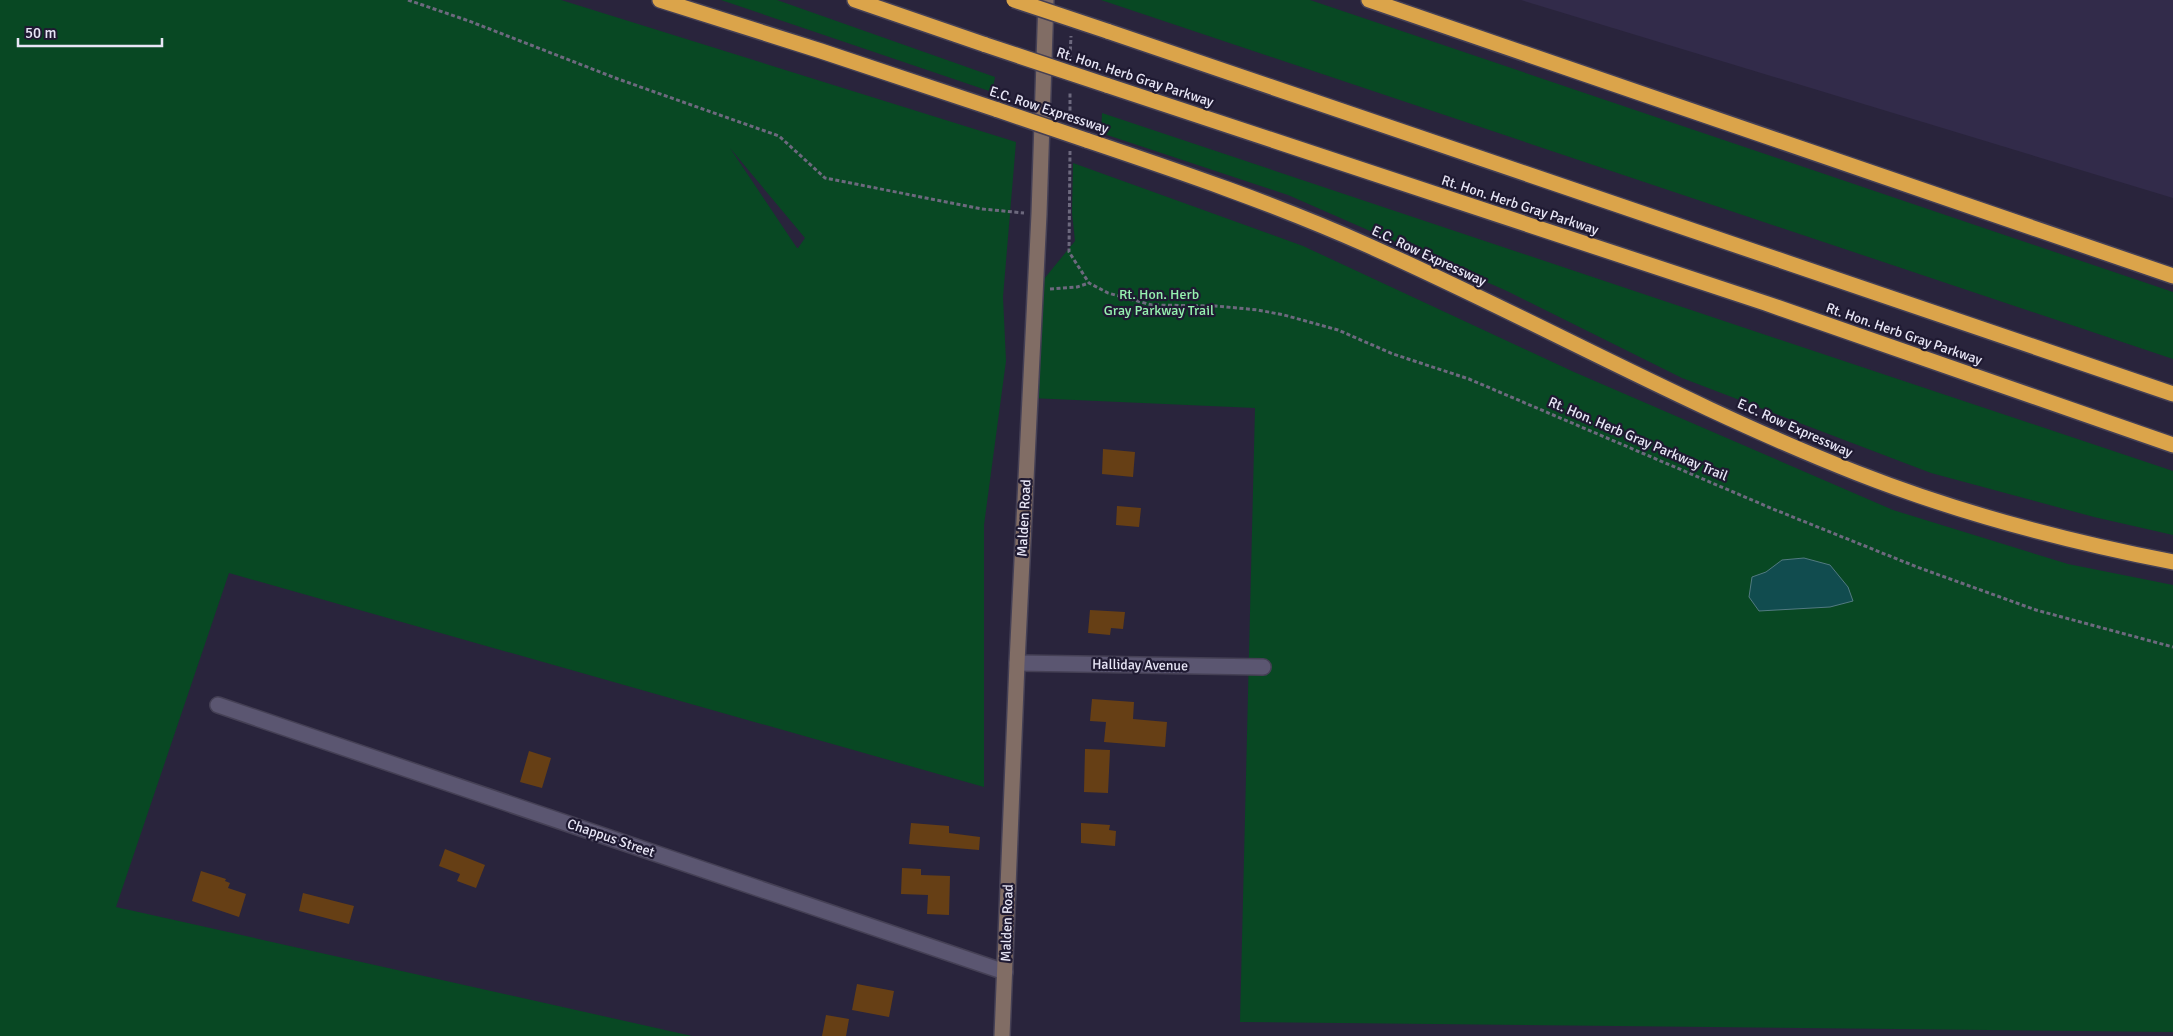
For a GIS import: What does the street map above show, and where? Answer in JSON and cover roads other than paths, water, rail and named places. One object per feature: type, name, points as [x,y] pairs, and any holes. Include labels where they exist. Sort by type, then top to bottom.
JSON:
[{"type":"highway","name":"E.C. Row Expressway","points":[[660,0],[822,50],[1206,180],[1287,211],[1367,245],[1723,414],[1857,472],[1943,504],[2115,551],[2173,562]]},
{"type":"highway","name":"Rt. Hon. Herb Gray Parkway","points":[[855,0],[1765,303],[2173,445]]},
{"type":"highway","points":[[1014,0],[2173,394]]},
{"type":"highway","points":[[1369,0],[2173,276]]},
{"type":"main road","name":"Malden Road","points":[[1002,1036],[1017,664],[1039,214],[1046,0]]},
{"type":"street","name":"Halliday Avenue","points":[[1017,664],[1263,667]]},
{"type":"street","name":"Chappus Street","points":[[218,704],[1005,972]]},
{"type":"park label","name":"Rt. Hon. Herb Gray Parkway Trail","points":[[1159,302]]}]
